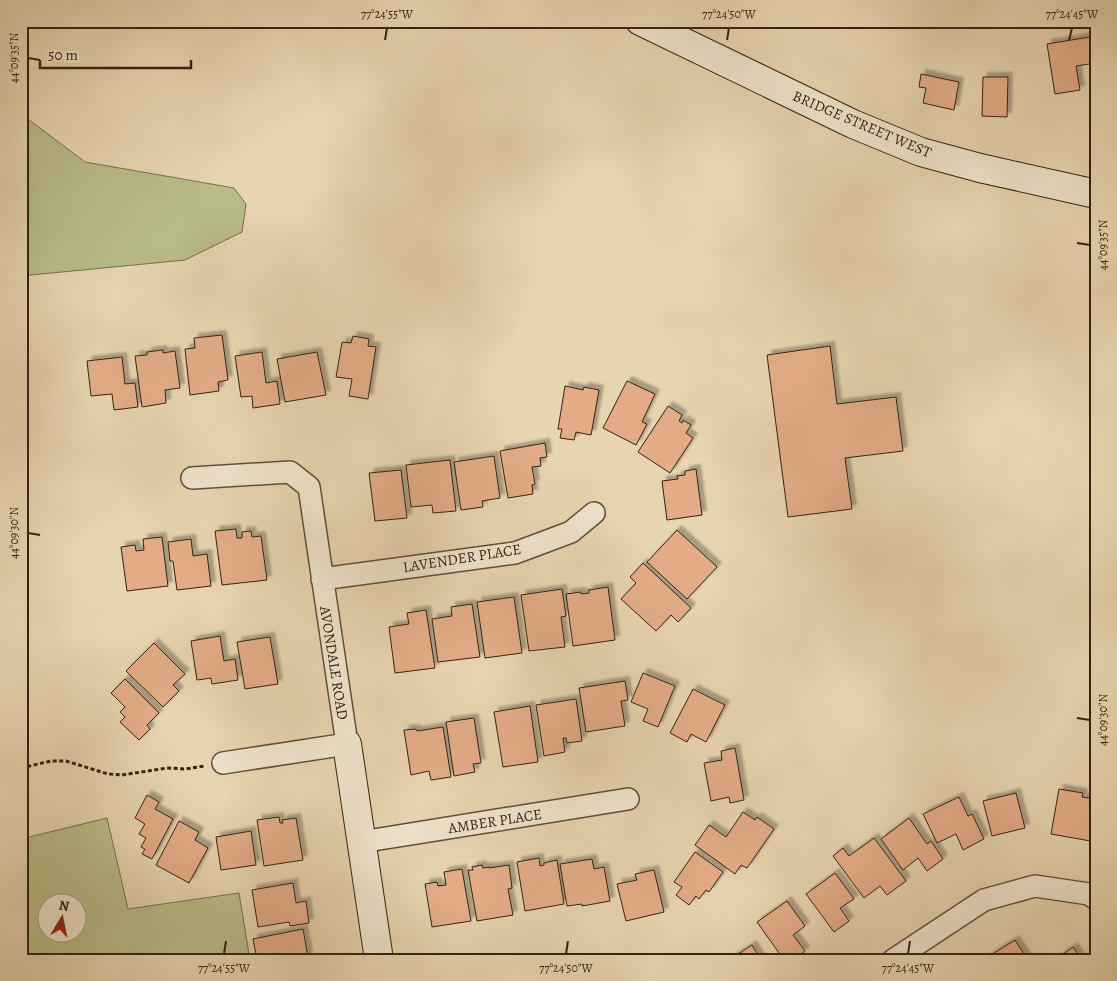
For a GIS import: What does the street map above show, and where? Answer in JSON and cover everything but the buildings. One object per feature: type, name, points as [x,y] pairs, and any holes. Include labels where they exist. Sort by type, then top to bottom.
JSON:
[{"type":"street","name":"BRIDGE STREET WEST","points":[[640,21],[853,124],[921,152],[980,168],[1096,194]]},
{"type":"street","name":"AVONDALE ROAD","points":[[192,478],[290,472],[309,487],[379,960]]},
{"type":"street","name":"LAVENDER PLACE","points":[[322,579],[515,553],[571,532],[594,513]]},
{"type":"street","points":[[223,763],[347,744]]},
{"type":"street","name":"AMBER PLACE","points":[[362,842],[628,799]]},
{"type":"street","points":[[893,960],[984,900],[1035,886],[1089,894],[1096,899]]},
{"type":"path","points":[[21,768],[51,761],[66,761],[108,774],[122,776],[168,768],[185,769],[223,763]]},
{"type":"green space","points":[[21,107],[24,116],[85,162],[234,188],[246,204],[242,232],[185,260],[21,276]]},
{"type":"green space","points":[[107,818],[128,909],[239,893],[250,960],[21,960],[21,839]]}]
